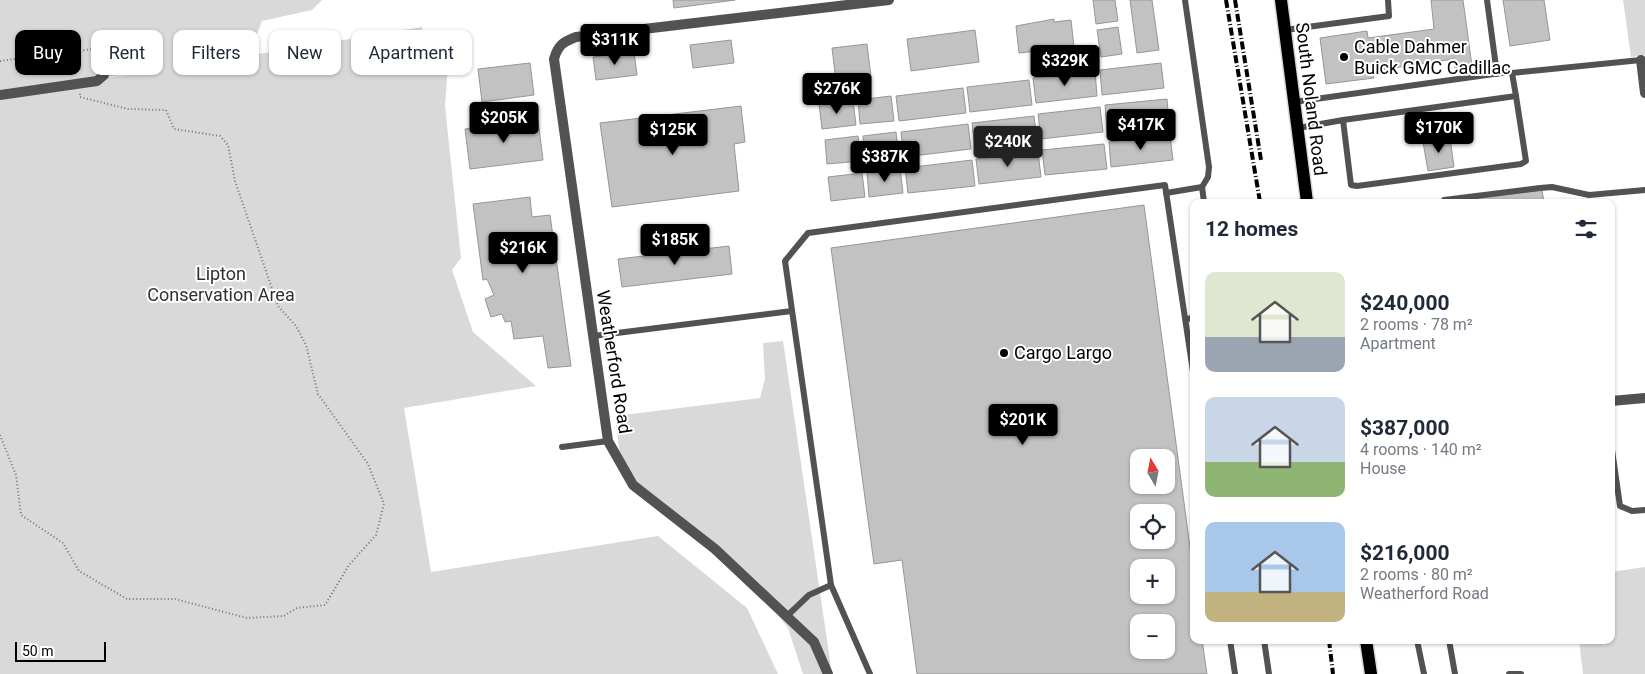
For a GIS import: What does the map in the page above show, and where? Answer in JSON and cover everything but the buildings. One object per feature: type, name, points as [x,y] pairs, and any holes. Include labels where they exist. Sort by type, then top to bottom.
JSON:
[{"type":"main road","name":"South Noland Road","points":[[1281,0],[1307,199]]},
{"type":"main road","points":[[1367,644],[1372,674]]},
{"type":"street","name":"Weatherford Road","points":[[828,674],[814,642],[714,549],[633,485],[608,441],[555,55],[563,42],[576,36],[889,0]]},
{"type":"street","points":[[1640,60],[1645,86]]},
{"type":"street","points":[[0,95],[97,81],[104,76]]},
{"type":"street","points":[[1615,401],[1645,398]]},
{"type":"lane","points":[[1185,0],[1209,167],[1208,177],[1202,188],[1204,199]]},
{"type":"lane","points":[[1285,30],[1389,16],[1388,0]]},
{"type":"lane","points":[[1487,0],[1498,74]]},
{"type":"lane","points":[[1294,102],[1498,74],[1640,60]]},
{"type":"lane","points":[[1343,120],[1352,184],[1357,186],[1434,178],[1526,161],[1512,73]]},
{"type":"lane","points":[[1298,128],[1516,96]]},
{"type":"lane","points":[[870,674],[831,585],[792,311],[785,261],[808,233],[1165,185],[1190,348]]},
{"type":"lane","points":[[1166,193],[1202,188]]},
{"type":"lane","points":[[1450,199],[1478,194],[1540,188],[1552,188],[1589,195],[1645,190]]},
{"type":"lane","points":[[593,336],[792,311]]},
{"type":"lane","points":[[1186,319],[1190,318]]},
{"type":"lane","points":[[562,447],[608,441]]},
{"type":"lane","points":[[1615,471],[1620,506],[1632,511],[1645,510]]},
{"type":"lane","points":[[787,616],[809,594],[831,585]]},
{"type":"lane","points":[[1231,644],[1235,674]]},
{"type":"lane","points":[[1265,644],[1269,674]]},
{"type":"lane","points":[[1418,644],[1424,674]]},
{"type":"lane","points":[[1450,644],[1455,674]]},
{"type":"lane","points":[[1509,674],[1522,674]]},
{"type":"path","points":[[0,61],[15,59]]},
{"type":"path","points":[[43,75],[44,80]]},
{"type":"path","points":[[0,434],[16,475],[21,515],[63,543],[79,571],[127,600],[175,599],[247,618],[284,616],[297,608],[325,605],[349,565],[376,535],[384,504],[368,464],[318,394],[306,345],[296,326],[278,306],[235,181],[228,145],[220,136],[174,129],[166,110],[128,109],[80,98],[78,84]]},
{"type":"green space","name":"Lipton Conservation Area","points":[[0,0],[322,0],[312,10],[262,21],[259,30],[173,30],[173,67],[163,69],[163,30],[91,30],[91,75],[122,75],[0,93]]},
{"type":"green space","points":[[1623,0],[1645,0],[1645,55],[1631,57]]},
{"type":"green space","name":"Lipton Conservation Area","points":[[422,27],[422,30],[404,30]]},
{"type":"green space","name":"Lipton Conservation Area","points":[[351,39],[351,75],[447,75],[445,106],[461,258],[452,270],[473,332],[536,386],[404,408],[431,572],[658,536],[747,608],[778,674],[0,674],[0,95],[126,75],[163,75],[163,69],[173,67],[173,75],[259,75],[259,54],[269,52],[269,75],[341,75],[341,40]]},
{"type":"green space","points":[[783,341],[832,674],[803,674],[788,628],[763,596],[629,478],[619,449],[615,416],[760,398],[765,379],[763,343]]},
{"type":"green space","points":[[1645,567],[1645,674],[1583,674],[1579,644],[1615,644],[1615,571]]},
{"type":"railway","points":[[1226,0],[1259,199]]},
{"type":"railway","points":[[1235,0],[1261,160]]},
{"type":"railway","points":[[1329,644],[1333,674]]},
{"type":"place","name":"Cable Dahmer Buick GMC Cadillac","points":[[1344,57]]},
{"type":"place","name":"Cargo Largo","points":[[1004,353]]}]
